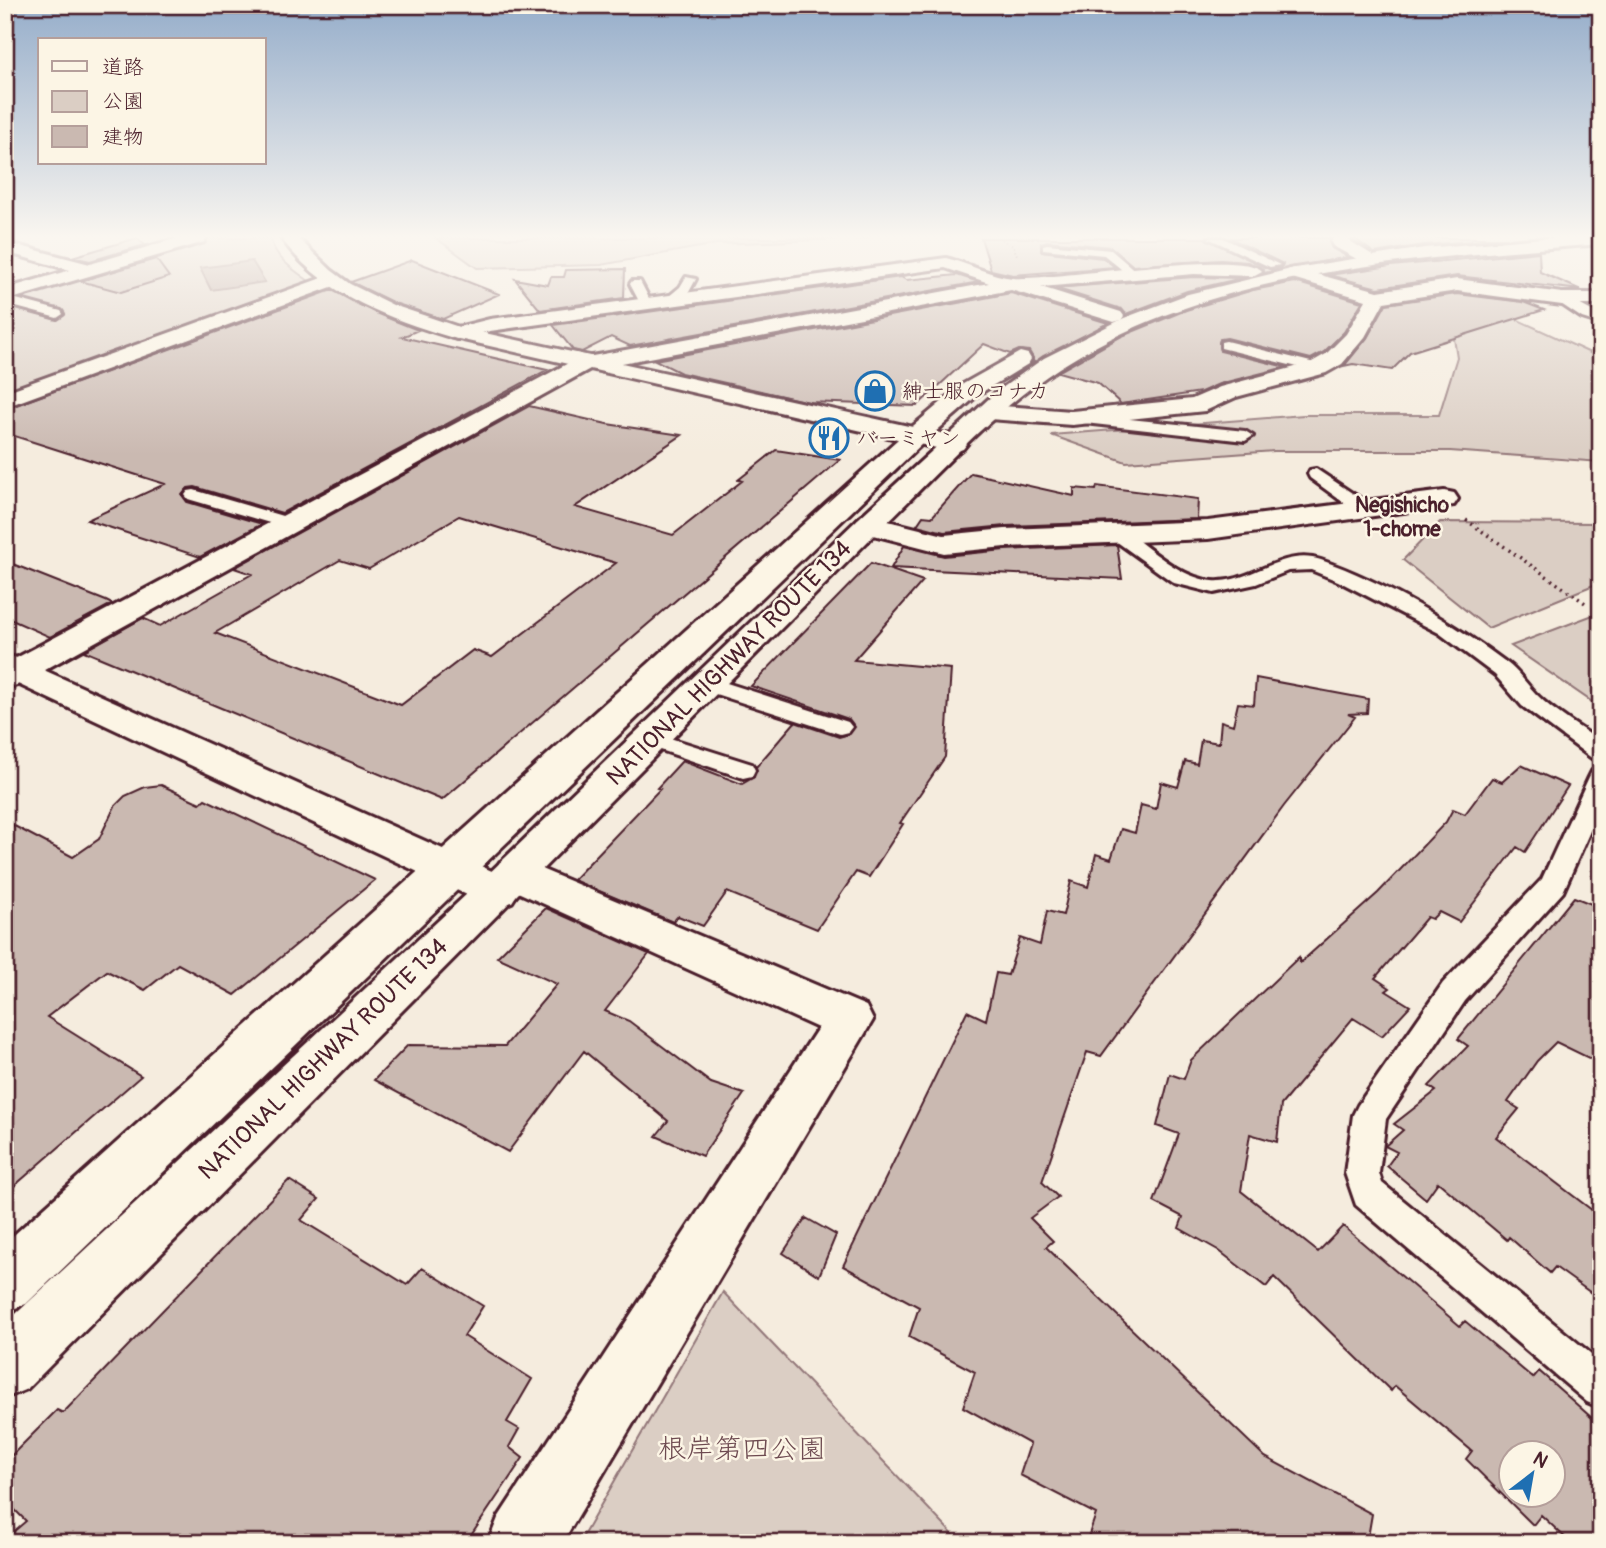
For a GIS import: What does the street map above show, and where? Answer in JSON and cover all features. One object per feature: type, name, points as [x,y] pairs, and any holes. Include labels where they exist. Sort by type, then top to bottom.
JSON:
[{"type":"main road","points":[[5,400],[250,310]]},
{"type":"main road","points":[[391,310],[457,333],[584,364],[954,444]]},
{"type":"main road","points":[[457,333],[602,310]]},
{"type":"main road","points":[[10,672],[584,364],[872,310]]},
{"type":"main road","points":[[1096,310],[1114,316]]},
{"type":"main road","name":"NATIONAL HIGHWAY ROUTE 134","points":[[5,1283],[916,436],[971,389],[1026,356],[1128,310]]},
{"type":"main road","name":"NATIONAL HIGHWAY ROUTE 134","points":[[5,1367],[506,882],[868,525],[1003,398],[1052,363],[1131,322],[1162,310]]},
{"type":"main road","points":[[989,412],[1072,418],[1197,406],[1228,392],[1318,368],[1334,359],[1355,337],[1370,310]]},
{"type":"main road","points":[[868,525],[944,544],[1005,538],[1298,527],[1364,509],[1440,499]]},
{"type":"main road","points":[[10,672],[450,871],[506,882],[849,1020],[523,1543]]},
{"type":"lane","points":[[45,310],[57,314]]},
{"type":"lane","points":[[1579,310],[1601,320]]},
{"type":"lane","points":[[1226,345],[1318,368]]},
{"type":"lane","points":[[1072,418],[1245,436]]},
{"type":"lane","points":[[1316,474],[1364,509]]},
{"type":"lane","points":[[194,495],[290,524]]},
{"type":"lane","points":[[1119,535],[1181,579],[1214,587],[1250,580],[1285,565],[1313,564],[1345,577],[1446,629],[1503,670],[1530,701],[1601,754]]},
{"type":"lane","points":[[708,684],[840,727]]},
{"type":"lane","points":[[651,739],[743,770]]},
{"type":"lane","points":[[1601,777],[1553,885],[1454,992],[1370,1115],[1362,1173],[1368,1193],[1601,1388]]},
{"type":"path","points":[[1440,499],[1588,605]]},
{"type":"green space","points":[[5,310],[235,310],[5,393]]},
{"type":"green space","points":[[1449,310],[1503,313],[1601,358],[1601,462],[1450,451],[1274,451],[1126,462],[1051,435],[1304,415],[1439,415],[1457,357]]},
{"type":"green space","points":[[1440,522],[1601,523],[1601,582],[1488,628],[1403,560]]},
{"type":"green space","points":[[1601,612],[1601,708],[1511,646]]},
{"type":"green space","name":"根岸第四公園","points":[[723,1292],[961,1543],[579,1543]]},
{"type":"building","points":[[276,310],[371,310],[418,330],[402,337],[547,370],[282,513],[195,487],[188,488],[182,495],[187,502],[262,524],[200,557],[87,520],[165,484],[5,433],[5,409]]},
{"type":"building","points":[[416,310],[463,310],[443,319]]},
{"type":"building","points":[[660,310],[825,310],[630,346],[611,337],[582,352],[573,350],[553,325]]},
{"type":"building","points":[[919,310],[1067,310],[1108,323],[1033,363],[1029,351],[1019,350],[1010,354],[984,344],[917,406],[809,402],[681,373],[655,360]]},
{"type":"building","points":[[1185,310],[1357,310],[1344,332],[1324,352],[1311,359],[1227,338],[1220,339],[1220,351],[1286,367],[1219,384],[1201,392],[1121,404],[1098,383],[1058,372],[1122,336]]},
{"type":"building","points":[[1383,310],[1543,310],[1410,352],[1392,370],[1353,364],[1344,366],[1367,338]]},
{"type":"building","points":[[529,406],[607,424],[682,435],[575,507],[673,535],[742,481],[738,480],[776,450],[840,460],[442,800],[84,651],[143,618],[160,626],[252,574],[234,568]],"holes":[[[459,516],[616,563],[492,657],[473,650],[401,705],[215,633],[340,560],[369,569]]]},
{"type":"building","points":[[971,473],[1074,496],[1074,488],[1096,490],[1097,486],[1198,499],[1197,519],[1005,526],[944,532],[917,525],[923,516],[932,517]]},
{"type":"building","points":[[1117,545],[1122,579],[891,568],[904,546],[944,556],[1005,550]]},
{"type":"building","points":[[5,561],[112,604],[50,637],[5,617]]},
{"type":"building","points":[[871,563],[923,581],[854,660],[951,669],[945,757],[900,823],[903,824],[869,877],[856,872],[817,929],[727,892],[703,926],[678,916],[673,922],[573,880],[660,789],[657,788],[682,761],[742,784],[754,777],[756,767],[795,722],[839,737],[850,734],[855,727],[849,719],[751,686]]},
{"type":"building","points":[[1256,678],[1368,699],[1367,713],[1348,714],[1355,717],[1284,806],[1101,1056],[1087,1052],[1042,1182],[1058,1197],[1030,1218],[1053,1241],[1046,1247],[1265,1457],[1372,1514],[1367,1543],[1086,1543],[1096,1514],[1020,1475],[1030,1444],[963,1407],[975,1372],[909,1337],[919,1307],[843,1266],[967,1011],[986,1020],[996,973],[1008,975],[1020,938],[1040,945],[1047,911],[1063,915],[1071,881],[1088,887],[1096,854],[1111,859],[1121,829],[1135,833],[1141,805],[1156,809],[1161,782],[1178,787],[1185,761],[1197,764],[1201,740],[1219,743],[1221,721],[1233,725],[1238,703],[1254,705]]},
{"type":"building","points":[[1521,765],[1568,786],[1525,852],[1517,847],[1459,922],[1439,912],[1432,919],[1427,917],[1375,978],[1390,988],[1386,991],[1410,1006],[1382,1036],[1353,1018],[1281,1105],[1277,1142],[1250,1134],[1241,1191],[1318,1252],[1343,1226],[1460,1326],[1465,1321],[1533,1378],[1539,1371],[1601,1426],[1601,1543],[1571,1543],[1541,1515],[1533,1525],[1518,1510],[1568,1510],[1568,1440],[1498,1440],[1498,1491],[1466,1459],[1472,1451],[1395,1386],[1391,1391],[1274,1277],[1266,1287],[1218,1250],[1179,1228],[1183,1217],[1154,1202],[1179,1134],[1157,1126],[1170,1074],[1184,1079],[1191,1060],[1299,957],[1300,963],[1378,893],[1446,822],[1453,809],[1465,814],[1492,778],[1502,782]]},
{"type":"building","points":[[161,785],[200,803],[205,799],[375,880],[235,995],[178,964],[145,990],[107,971],[47,1017],[141,1076],[5,1194],[5,821],[73,857],[99,839],[115,806],[125,796],[145,787]]},
{"type":"building","points":[[1574,897],[1594,905],[1601,915],[1601,1064],[1556,1042],[1537,1061],[1508,1102],[1519,1109],[1496,1137],[1601,1217],[1601,1300],[1555,1267],[1550,1273],[1438,1182],[1426,1199],[1387,1166],[1397,1152],[1385,1146],[1403,1130],[1394,1124],[1436,1091],[1429,1086],[1468,1046],[1458,1039]]},
{"type":"building","points":[[546,908],[649,954],[605,1011],[629,1021],[711,1083],[744,1094],[702,1156],[656,1136],[668,1121],[584,1051],[508,1152],[374,1080],[408,1045],[505,1046],[557,984],[497,957]]},
{"type":"building","points":[[289,1180],[319,1199],[301,1220],[407,1285],[422,1268],[483,1306],[464,1336],[532,1379],[507,1422],[519,1429],[509,1447],[523,1458],[466,1543],[5,1543],[5,1539],[26,1521],[5,1500],[5,1462],[57,1410],[63,1413]]},
{"type":"building","points":[[806,1218],[836,1235],[819,1276],[783,1253]]},
{"type":"place","name":"紳士服のコナカ","points":[[875,391]]},
{"type":"place","name":"バーミヤン","points":[[829,438]]},
{"type":"district","name":"Negishicho 1-chome","points":[[1402,517]]}]
